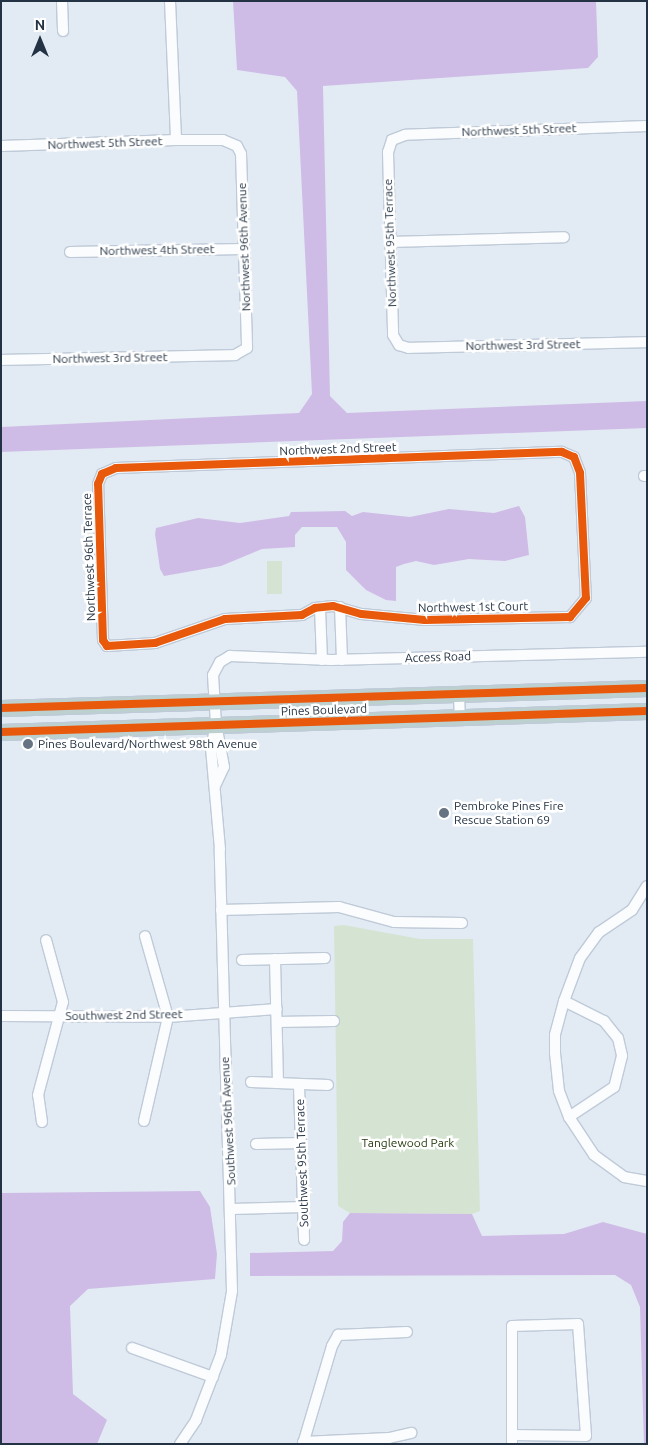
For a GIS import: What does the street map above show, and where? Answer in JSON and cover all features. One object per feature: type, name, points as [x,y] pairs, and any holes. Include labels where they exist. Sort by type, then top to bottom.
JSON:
[{"type":"highway","name":"Pines Boulevard","points":[[1,708],[647,688]]},
{"type":"highway","points":[[1,718],[55,716],[91,705]]},
{"type":"highway","name":"Pines Boulevard","points":[[1,732],[647,711]]},
{"type":"street","points":[[62,1],[63,31]]},
{"type":"street","points":[[170,1],[176,140]]},
{"type":"street","name":"Northwest 5th Street","points":[[392,140],[405,135],[647,126]]},
{"type":"street","name":"Northwest 5th Street","points":[[1,146],[223,140],[237,146]]},
{"type":"street","name":"Northwest 95th Terrace","points":[[392,140],[388,152],[393,335],[399,345]]},
{"type":"street","name":"Northwest 96th Avenue","points":[[237,146],[241,154],[247,348]]},
{"type":"street","points":[[390,242],[564,237]]},
{"type":"street","name":"Northwest 4th Street","points":[[70,252],[244,249]]},
{"type":"street","name":"Northwest 3rd Street","points":[[399,345],[409,348],[647,342]]},
{"type":"street","name":"Northwest 3rd Street","points":[[1,360],[235,356],[247,348]]},
{"type":"street","name":"Northwest 2nd Street","points":[[102,474],[116,468],[562,452],[574,457],[580,473],[586,598],[576,613]]},
{"type":"street","name":"Northwest 96th Terrace","points":[[102,474],[98,484],[103,640]]},
{"type":"street","points":[[340,607],[342,660]]},
{"type":"street","name":"Northwest 1st Court","points":[[103,640],[107,646],[155,643],[225,619],[302,615],[320,608],[340,607],[361,614],[425,620],[570,616],[576,613]]},
{"type":"street","points":[[320,608],[322,660]]},
{"type":"street","name":"Access Road","points":[[230,656],[342,660],[647,652]]},
{"type":"street","name":"Southwest 96th Avenue","points":[[180,1444],[196,1420],[213,1377],[230,1316],[232,1209],[215,787],[224,767],[216,724],[215,668],[230,656]]},
{"type":"street","points":[[459,694],[460,717]]},
{"type":"street","points":[[647,886],[632,910],[598,932],[587,947],[571,977],[555,1035],[559,1091],[569,1117],[594,1155],[624,1178],[647,1181]]},
{"type":"street","points":[[221,910],[339,907],[394,922],[462,923]]},
{"type":"street","points":[[144,1121],[168,1017],[145,936]]},
{"type":"street","points":[[42,1122],[38,1095],[54,1027],[62,1016],[64,1002],[46,940]]},
{"type":"street","points":[[242,960],[325,958]]},
{"type":"street","points":[[275,959],[278,1081]]},
{"type":"street","points":[[564,1001],[604,1022],[618,1038],[622,1056],[614,1087],[569,1117]]},
{"type":"street","name":"Southwest 2nd Street","points":[[1,1016],[168,1017],[277,1010]]},
{"type":"street","points":[[277,1022],[334,1021]]},
{"type":"street","points":[[252,1082],[278,1081],[299,1086],[328,1085]]},
{"type":"street","name":"Southwest 95th Terrace","points":[[299,1086],[304,1240]]},
{"type":"street","points":[[256,1144],[301,1143]]},
{"type":"street","points":[[232,1209],[303,1207]]},
{"type":"street","points":[[578,1324],[586,1436],[512,1440],[512,1326],[578,1324]]},
{"type":"street","points":[[407,1332],[338,1335],[332,1346],[303,1443],[389,1438],[411,1433]]},
{"type":"street","points":[[132,1348],[213,1377]]},
{"type":"green space","points":[[267,561],[282,561],[282,594],[267,594]]},
{"type":"green space","name":"Tanglewood Park","points":[[344,925],[420,939],[473,939],[480,1211],[472,1214],[350,1213],[338,1206],[334,926]]},
{"type":"shaded area","points":[[233,1],[596,1],[598,57],[588,68],[323,86],[330,396],[347,413],[647,401],[647,428],[1,452],[1,427],[299,413],[312,394],[297,91],[285,77],[237,70]]},
{"type":"shaded area","points":[[519,506],[525,517],[529,555],[505,561],[469,559],[434,565],[416,561],[404,564],[396,567],[396,601],[386,600],[366,590],[346,570],[346,542],[337,527],[302,527],[295,535],[295,547],[262,549],[221,566],[164,576],[160,569],[155,534],[156,528],[198,518],[240,523],[289,516],[291,512],[345,511],[352,516],[363,512],[410,517],[449,509],[494,513]]},
{"type":"shaded area","points":[[200,1191],[210,1207],[217,1254],[215,1279],[88,1289],[70,1306],[73,1394],[107,1420],[97,1444],[1,1444],[1,1193]]},
{"type":"shaded area","points":[[350,1213],[472,1214],[482,1236],[564,1234],[603,1222],[647,1234],[647,1444],[644,1444],[640,1307],[631,1285],[615,1275],[250,1276],[250,1253],[333,1251],[342,1241],[343,1222]]},
{"type":"cycle path","points":[[562,452],[574,457],[580,473],[586,598],[570,617],[425,620],[361,614],[333,606],[315,608],[302,615],[225,619],[155,643],[107,646],[103,640],[98,484],[102,474],[116,468],[562,452]]},
{"type":"cycle path","points":[[1,708],[647,688]]},
{"type":"cycle path","points":[[1,732],[647,711]]},
{"type":"place","name":"Pines Boulevard/Northwest 98th Avenue","points":[[28,744]]},
{"type":"place","name":"Pembroke Pines Fire Rescue Station 69","points":[[444,813]]}]
